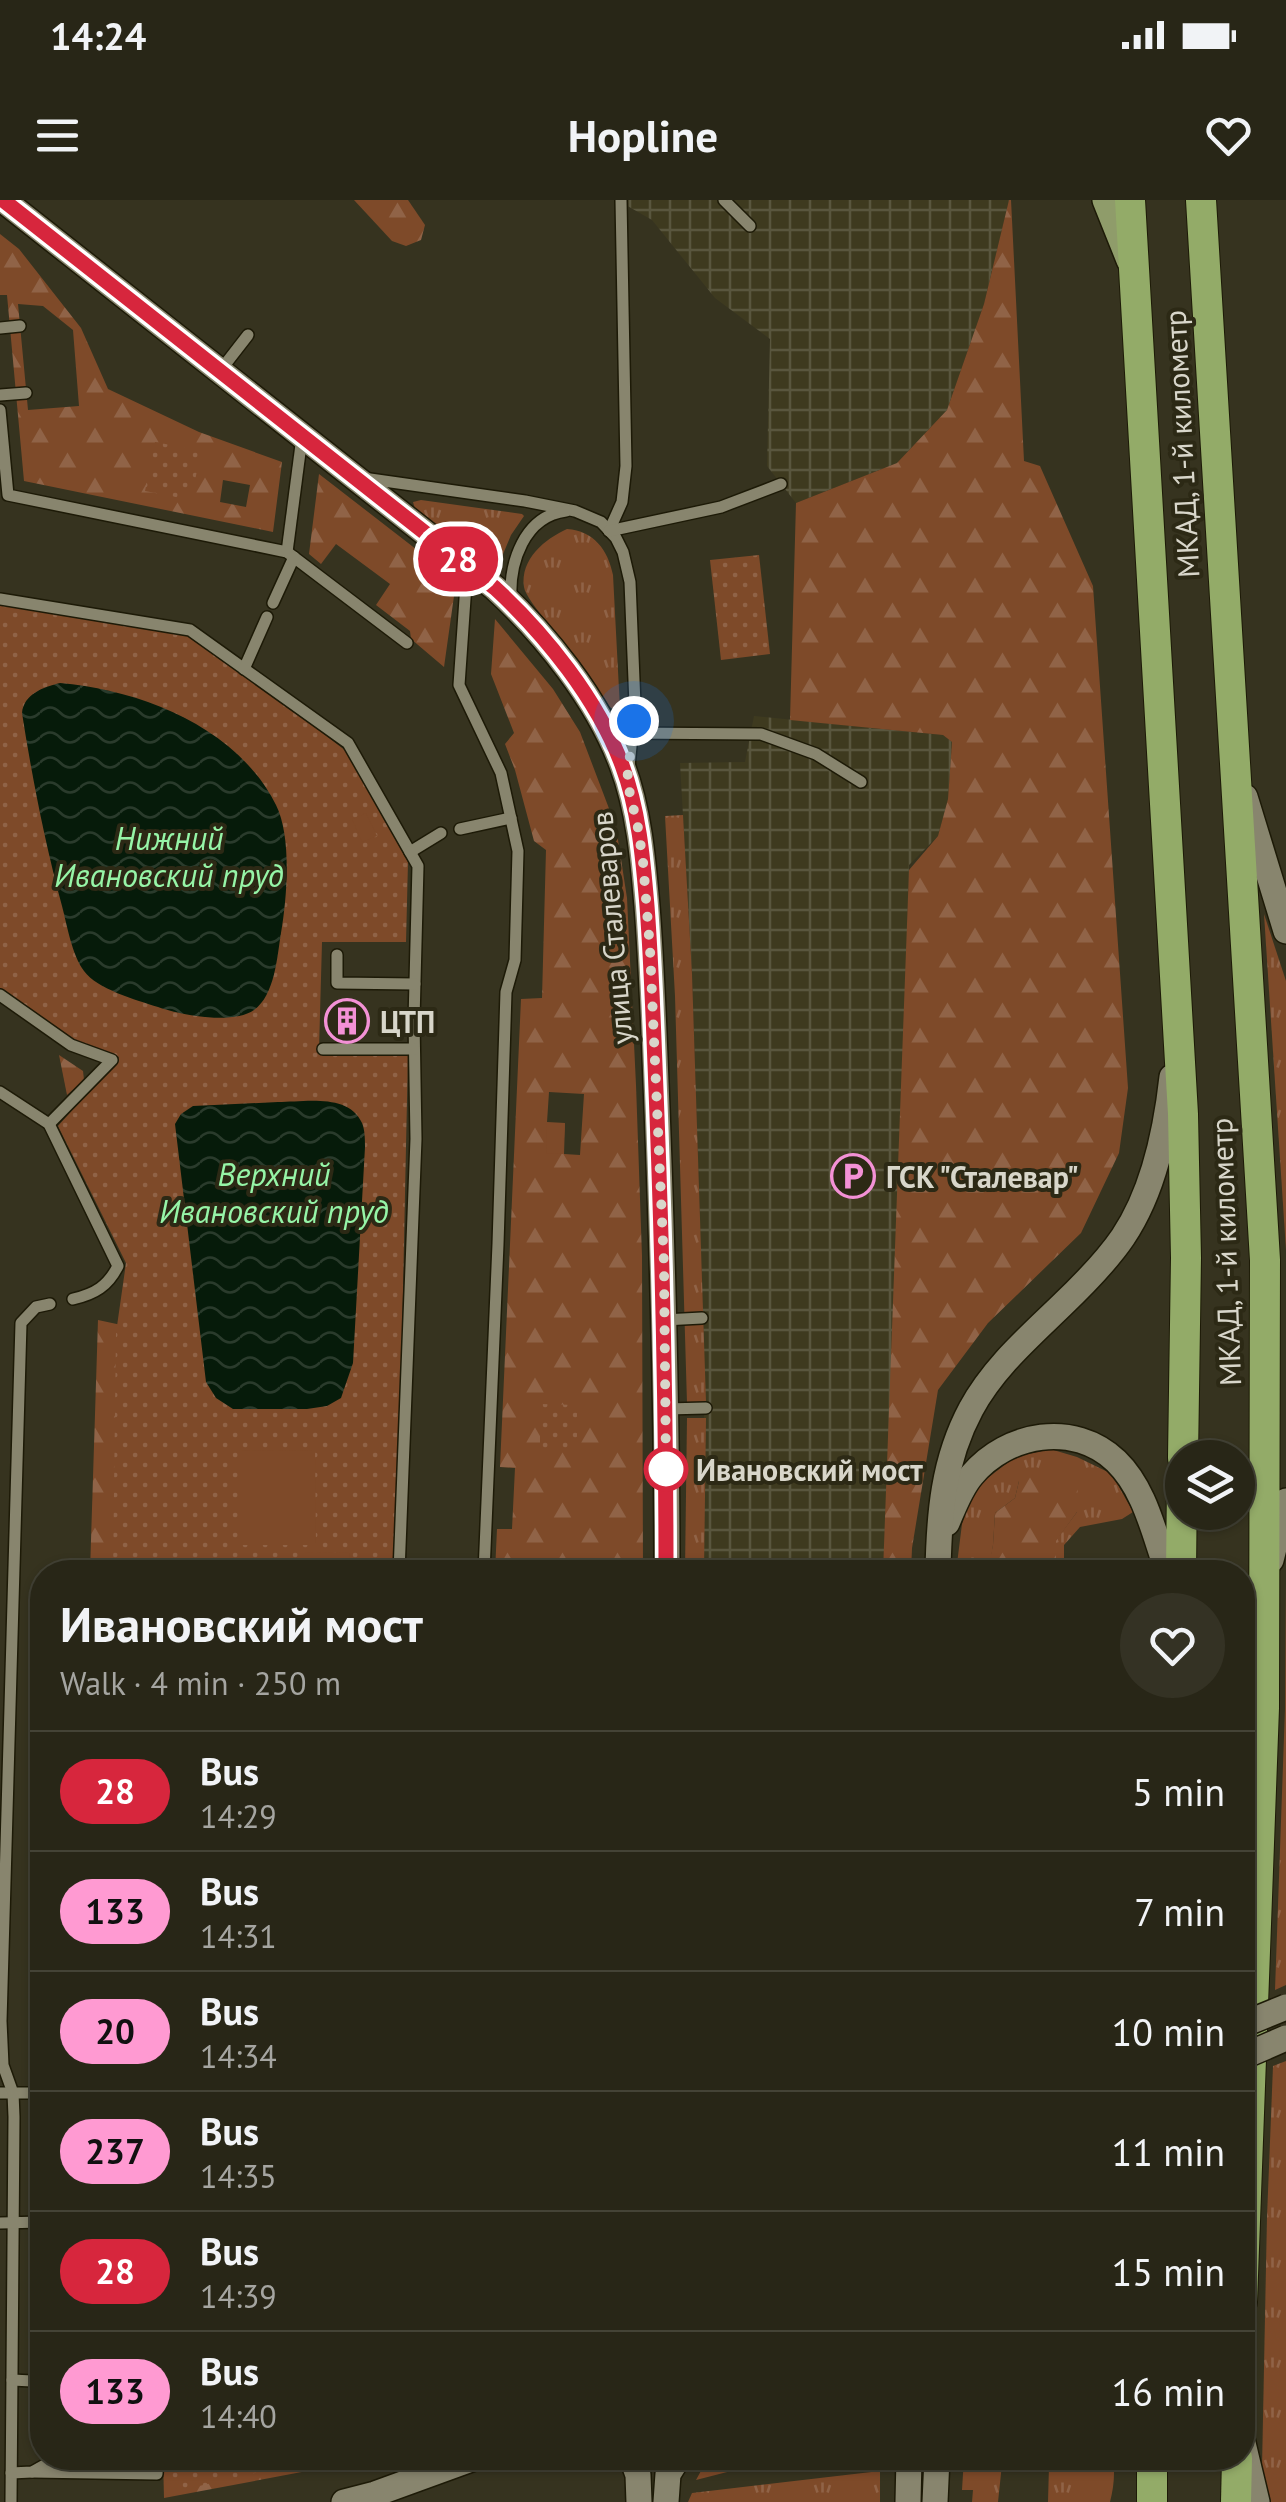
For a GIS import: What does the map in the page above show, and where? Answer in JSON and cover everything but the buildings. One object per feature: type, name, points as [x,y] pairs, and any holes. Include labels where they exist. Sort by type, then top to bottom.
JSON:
[{"type":"highway","name":"МКАД, 1-й километр","points":[[1130,200],[1183,1114],[1183,1440]]},
{"type":"highway","name":"МКАД, 1-й километр","points":[[1201,200],[1264,1260],[1264,1708],[1255,1951]]},
{"type":"highway","points":[[1206,286],[1215,200]]},
{"type":"highway","points":[[1181,1530],[1181,1560]]},
{"type":"highway","points":[[1152,2470],[1152,2502]]},
{"type":"highway","points":[[1236,2502],[1238,2470]]},
{"type":"main road","name":"улица Сталеваров","points":[[3,200],[511,603],[620,734],[622,764],[641,845],[650,949],[664,1320],[666,1560]]},
{"type":"main road","points":[[1104,200],[1135,275]]},
{"type":"main road","points":[[1235,764],[1286,931]]},
{"type":"main road","points":[[939,1560],[942,1494],[958,1436],[972,1406],[1015,1350],[1106,1260],[1137,1213],[1150,1181],[1172,1080],[1176,982]]},
{"type":"main road","points":[[940,1560],[957,1498],[985,1460],[1028,1438],[1052,1436],[1090,1444],[1117,1462],[1144,1504],[1164,1560]]},
{"type":"main road","points":[[1264,1584],[1286,1501]]},
{"type":"main road","points":[[1255,2019],[1286,2006]]},
{"type":"main road","points":[[1255,2051],[1286,2038]]},
{"type":"main road","points":[[350,2500],[440,2470]]},
{"type":"main road","points":[[636,2470],[639,2502]]},
{"type":"main road","points":[[666,2502],[670,2470]]},
{"type":"main road","points":[[908,2495],[909,2470]]},
{"type":"main road","points":[[936,2495],[937,2470]]},
{"type":"main road","points":[[1245,2470],[1257,2502]]},
{"type":"lane","points":[[609,531],[622,502],[626,466],[622,200]]},
{"type":"lane","points":[[724,200],[750,226]]},
{"type":"lane","points":[[0,328],[20,326]]},
{"type":"lane","points":[[220,372],[248,335]]},
{"type":"lane","points":[[0,395],[26,393]]},
{"type":"lane","points":[[0,410],[8,495],[291,555],[406,643]]},
{"type":"lane","points":[[274,602],[291,555],[302,436]]},
{"type":"lane","points":[[352,476],[525,501],[576,511],[600,522],[623,552],[630,582],[635,705],[620,734],[761,734],[816,754],[861,782]]},
{"type":"lane","points":[[609,531],[721,508],[782,484]]},
{"type":"lane","points":[[511,603],[513,564],[532,527],[544,517],[576,511]]},
{"type":"lane","points":[[468,566],[460,685],[501,773],[518,850],[514,960],[506,992],[484,1560]]},
{"type":"lane","points":[[0,600],[190,630],[348,743],[418,866],[416,1139],[400,1560]]},
{"type":"lane","points":[[244,669],[267,617]]},
{"type":"lane","points":[[460,829],[511,818]]},
{"type":"lane","points":[[410,852],[441,833]]},
{"type":"lane","points":[[337,955],[337,984],[415,984]]},
{"type":"lane","points":[[0,995],[70,1044],[112,1060],[49,1124]]},
{"type":"lane","points":[[323,1048],[414,1049]]},
{"type":"lane","points":[[0,1092],[49,1124],[118,1266],[111,1281],[86,1296],[72,1299]]},
{"type":"lane","points":[[11,2502],[12,2380],[1,2020],[4,1749],[21,1323],[36,1307],[50,1304]]},
{"type":"lane","points":[[664,1320],[702,1318]]},
{"type":"lane","points":[[666,1409],[706,1408]]},
{"type":"lane","points":[[12,2380],[30,2380]]},
{"type":"lane","points":[[32,2472],[36,2470]]},
{"type":"lane","points":[[11,2473],[157,2474],[157,2470]]},
{"type":"lane","points":[[350,2500],[399,2502],[426,2475]]},
{"type":"shaded area","points":[[617,200],[1009,200],[984,304],[947,410],[897,463],[796,503],[767,466],[770,339],[715,298],[652,220]]},
{"type":"shaded area","points":[[754,716],[943,735],[952,742],[948,799],[938,836],[909,865],[884,1560],[704,1560],[704,1350],[692,974],[680,763],[745,762]]},
{"type":"green space","points":[[354,200],[408,200],[425,225],[421,240],[406,246],[392,241]]},
{"type":"green space","points":[[1011,200],[1024,461],[1040,466],[1093,586],[1128,1088],[1119,1153],[1081,1233],[988,1323],[938,1390],[912,1560],[883,1560],[909,870],[938,836],[948,799],[952,742],[943,735],[790,720],[796,503],[897,463],[947,410],[984,304]]},
{"type":"green space","points":[[0,234],[19,249],[81,328],[108,389],[199,432],[282,462],[273,532],[24,481],[7,295],[0,295]],"holes":[[[18,304],[43,306],[73,330],[79,406],[28,410]],[[223,480],[250,485],[246,507],[220,502]]]},
{"type":"green space","points":[[155,442],[201,451],[191,500],[145,491]]},
{"type":"green space","points":[[319,474],[452,577],[455,589],[444,667],[411,639],[410,631],[376,605],[390,584],[336,544],[321,564],[309,554]]},
{"type":"green space","points":[[413,502],[524,516],[493,569],[415,509]]},
{"type":"green space","points":[[567,529],[592,538],[611,566],[620,709],[610,707],[524,587],[530,559],[550,538]]},
{"type":"green space","points":[[759,555],[770,654],[721,660],[710,560]]},
{"type":"green space","points":[[0,603],[189,635],[346,751],[408,862],[406,942],[322,942],[319,1050],[408,1052],[397,1560],[113,1560],[116,1333],[126,1263],[58,1126],[119,1057],[76,1042],[0,988]]},
{"type":"green space","points":[[495,619],[553,689],[580,732],[616,827],[627,898],[636,1085],[642,1256],[643,1560],[496,1560],[497,1529],[512,1529],[515,1468],[500,1467],[521,999],[542,998],[546,850],[534,841],[505,744],[514,733],[491,674]],"holes":[[[549,1092],[584,1094],[580,1155],[564,1154],[565,1123],[547,1122]]]},
{"type":"green space","points":[[366,813],[377,836],[362,842],[352,819]]},
{"type":"green space","points":[[683,815],[706,1402],[687,1403],[675,996],[665,816]]},
{"type":"green space","points":[[1264,914],[1286,981],[1286,1250]]},
{"type":"green space","points":[[59,1055],[83,1071],[84,1080],[67,1095]]},
{"type":"green space","points":[[547,1123],[565,1123],[563,1154],[546,1153]]},
{"type":"green space","points":[[98,1320],[126,1326],[146,1560],[90,1560]]},
{"type":"green space","points":[[540,1404],[577,1405],[577,1451],[540,1451]]},
{"type":"green space","points":[[687,1418],[706,1418],[704,1560],[685,1560]]},
{"type":"green space","points":[[1050,1449],[1077,1457],[1112,1474],[1133,1512],[1122,1519],[1080,1527],[1064,1545],[1064,1560],[1056,1560],[1056,1540],[1077,1512],[1019,1481],[1015,1498],[995,1513],[991,1560],[958,1560],[967,1503],[985,1480],[1015,1457]]},
{"type":"green space","points":[[315,1450],[316,1545],[239,1545],[239,1451]]},
{"type":"green space","points":[[1067,1468],[1078,1478],[1077,1512],[1056,1541],[1056,1560],[990,1560],[995,1513],[1015,1498],[1019,1481],[1031,1471]]},
{"type":"green space","points":[[305,1552],[350,1553],[350,1560],[305,1560]]},
{"type":"green space","points":[[1286,1581],[1286,1985],[1275,1990],[1285,1709]]},
{"type":"green space","points":[[1286,2061],[1286,2502],[1271,2502],[1262,2468],[1267,2217],[1273,2066]]},
{"type":"green space","points":[[163,2470],[310,2470],[307,2471],[164,2498]]},
{"type":"green space","points":[[169,2470],[268,2470],[169,2493]]},
{"type":"green space","points":[[701,2470],[742,2470],[731,2471],[696,2480]]},
{"type":"green space","points":[[963,2470],[1001,2470],[998,2502],[972,2502],[973,2490],[962,2490]]},
{"type":"green space","points":[[1049,2470],[1114,2470],[1110,2502],[1048,2502]]},
{"type":"green space","points":[[880,2471],[880,2502],[688,2502],[692,2493]]},
{"type":"water","name":"Нижний Ивановский пруд","points":[[60,683],[122,694],[184,717],[237,754],[276,805],[286,850],[285,903],[274,975],[267,995],[254,1010],[220,1018],[168,1010],[107,988],[84,971],[70,940],[50,858],[22,713],[30,696]]},
{"type":"water","name":"Верхний Ивановский пруд","points":[[313,1101],[347,1107],[356,1113],[365,1135],[353,1363],[341,1398],[327,1406],[233,1409],[216,1398],[206,1382],[175,1124],[193,1106]]},
{"type":"bus line","name":"28","points":[[3,200],[495,588],[539,632],[579,686],[622,764],[643,861],[650,949],[664,1265],[666,1560]]},
{"type":"place","name":"ЦТП","points":[[347,1021]]},
{"type":"place","name":"ГСК \"Сталевар\"","points":[[853,1176]]},
{"type":"place","name":"Ивановский мост","points":[[666,1469]]},
{"type":"route","points":[[634,721],[627,781],[643,861],[650,949],[664,1265],[666,1469]]}]
